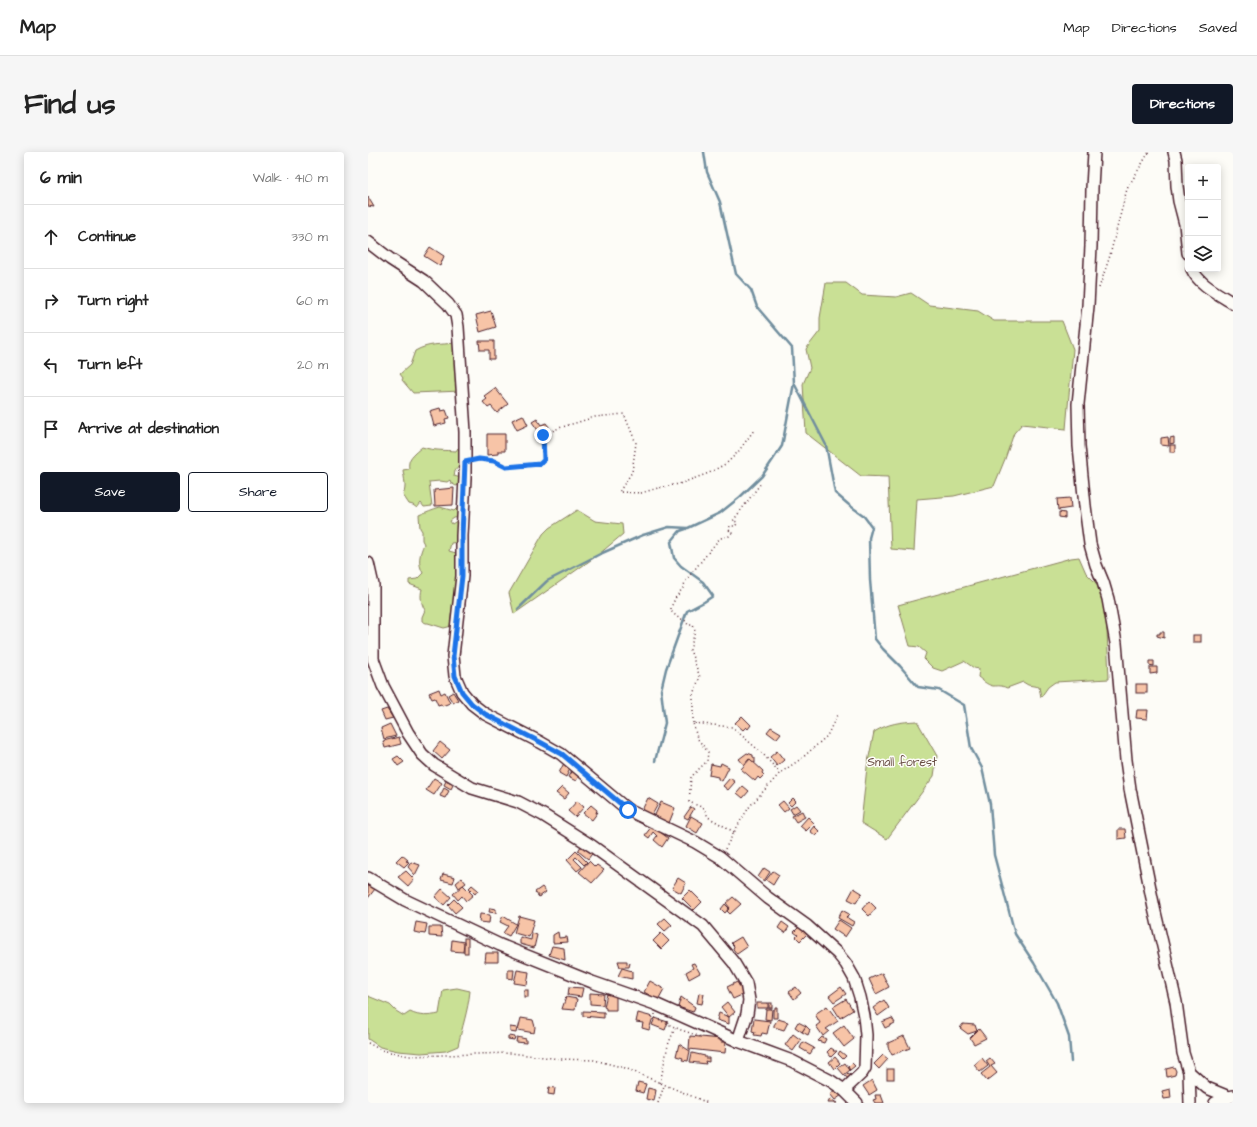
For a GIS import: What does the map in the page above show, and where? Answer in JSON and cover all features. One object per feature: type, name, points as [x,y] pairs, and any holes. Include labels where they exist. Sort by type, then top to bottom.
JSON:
[{"type":"street","points":[[1094,152],[1088,306],[1078,404],[1078,446],[1090,544],[1108,599],[1116,643],[1131,796],[1154,908],[1176,1002],[1185,1062],[1189,1072],[1190,1103]]},
{"type":"street","points":[[1174,152],[1176,160],[1178,193],[1186,236]]},
{"type":"street","points":[[368,242],[390,259],[424,281],[448,304],[456,315],[465,432],[465,462],[462,576],[453,656],[455,676],[462,692],[472,704],[485,714],[562,754],[628,810],[695,842],[720,857],[768,898],[807,926],[828,944],[846,964],[854,978],[864,1016],[865,1068],[862,1073],[844,1090]]},
{"type":"street","points":[[1193,272],[1203,282],[1233,303]]},
{"type":"street","points":[[368,563],[373,585],[373,659],[383,686],[408,733],[422,754],[434,765],[472,788],[518,802],[543,815],[592,846],[703,926],[734,963],[746,983],[749,1000],[738,1041]]},
{"type":"street","points":[[368,878],[406,900],[500,945],[592,982],[655,1004],[738,1041],[792,1061],[831,1081],[844,1090],[856,1103]]},
{"type":"street","points":[[1189,1072],[1207,1088],[1231,1097]]},
{"type":"street","points":[[1215,1103],[1231,1097]]},
{"type":"path","points":[[1097,294],[1109,259],[1127,189],[1150,152]]},
{"type":"path","points":[[465,462],[479,459],[494,461],[506,467],[540,464],[544,460],[543,435],[559,428],[595,417],[624,414],[636,443],[632,472],[619,492],[641,493],[679,484],[709,473],[727,463],[738,452],[754,430]]},
{"type":"path","points":[[734,832],[708,817],[704,808],[689,802],[692,777],[707,761],[708,752],[697,738],[693,723],[693,694],[700,677],[690,650],[695,631],[693,625],[688,625],[686,620],[677,618],[671,611],[671,607],[695,567],[720,538],[728,537],[732,533],[729,530],[730,526],[736,526],[737,522],[733,521],[761,483]]},
{"type":"path","points":[[720,857],[750,806],[780,773],[801,759],[827,736],[837,715]]},
{"type":"path","points":[[693,723],[732,727],[763,754],[780,773]]},
{"type":"path","points":[[660,1083],[668,1045],[675,1028]]},
{"type":"path","points":[[368,1043],[381,1050],[409,1056],[510,1053],[560,1059],[594,1060],[624,1068],[708,1103]]},
{"type":"path","points":[[658,1103],[664,1085]]},
{"type":"green space","points":[[826,283],[846,283],[862,295],[896,297],[911,293],[929,305],[978,311],[994,321],[1062,321],[1073,349],[1066,429],[1022,424],[1014,433],[994,486],[954,496],[917,499],[914,551],[891,549],[888,477],[861,476],[806,433],[803,384],[810,368],[806,349],[820,331],[820,318]]},
{"type":"green space","points":[[455,343],[462,391],[413,393],[402,380],[403,378],[400,374],[410,365],[415,351],[430,345]]},
{"type":"green space","points":[[422,447],[435,450],[456,451],[458,448],[462,456],[459,459],[459,466],[455,471],[454,476],[461,478],[463,483],[456,486],[451,483],[450,480],[447,482],[429,482],[432,506],[424,507],[421,503],[417,508],[409,504],[403,495],[405,486],[403,470],[409,469],[410,459]]},
{"type":"green space","points":[[459,506],[462,517],[454,518],[450,521],[452,524],[458,520],[460,542],[451,543],[449,551],[456,553],[460,562],[452,626],[444,628],[422,621],[425,610],[421,600],[422,589],[409,584],[409,580],[417,579],[423,573],[420,566],[420,558],[424,544],[422,540],[419,515],[440,507],[454,511]]},
{"type":"green space","points":[[577,510],[595,521],[622,524],[623,534],[598,555],[514,614],[509,593],[543,534],[549,528]]},
{"type":"green space","points":[[1079,557],[1086,573],[1096,583],[1106,606],[1109,679],[1055,682],[1048,687],[1041,697],[1039,687],[1028,685],[1023,682],[1007,688],[989,685],[978,677],[979,669],[974,668],[964,661],[942,671],[933,668],[924,659],[926,653],[919,647],[910,646],[898,605]]},
{"type":"green space","name":"Small forest","points":[[917,721],[937,756],[934,776],[887,839],[861,823],[867,767],[874,732],[895,724]]},
{"type":"green space","points":[[457,988],[470,991],[458,1046],[446,1051],[421,1053],[398,1051],[380,1047],[368,1039],[368,996],[390,1005],[404,1016],[410,1012],[417,1015],[428,1016],[439,1014],[443,990]]},
{"type":"building","points":[[368,197],[374,207],[368,206]]},
{"type":"building","points":[[430,247],[444,256],[440,266],[424,256]]},
{"type":"building","points":[[491,311],[496,327],[480,332],[476,315]]},
{"type":"building","points":[[479,341],[494,341],[494,359],[489,359],[489,350],[480,350]]},
{"type":"building","points":[[495,388],[508,404],[497,413],[491,406],[488,408],[483,402],[487,399],[484,396]]},
{"type":"building","points":[[440,408],[441,411],[446,410],[449,418],[445,419],[446,423],[434,426],[430,411]]},
{"type":"building","points":[[523,415],[528,425],[517,430],[512,420]]},
{"type":"building","points":[[537,419],[541,425],[546,423],[549,427],[540,433],[532,422]]},
{"type":"building","points":[[487,434],[505,434],[505,451],[498,451],[498,454],[487,455]]},
{"type":"building","points":[[1168,437],[1169,446],[1161,445],[1161,438]]},
{"type":"building","points":[[1174,437],[1174,443],[1170,444],[1170,438]]},
{"type":"building","points":[[1170,445],[1175,445],[1175,452],[1170,452]]},
{"type":"building","points":[[454,488],[453,505],[435,506],[434,490]]},
{"type":"building","points":[[1070,498],[1071,508],[1058,510],[1057,499]]},
{"type":"building","points":[[1059,512],[1065,513],[1065,518],[1059,517]]},
{"type":"building","points":[[1160,632],[1164,632],[1164,638],[1157,636]]},
{"type":"building","points":[[1193,635],[1201,635],[1201,642],[1193,642]]},
{"type":"building","points":[[1149,661],[1154,661],[1154,666],[1149,665]]},
{"type":"building","points":[[1150,667],[1157,667],[1157,673],[1150,674]]},
{"type":"building","points":[[1136,684],[1147,684],[1147,693],[1136,693]]},
{"type":"building","points":[[439,689],[441,694],[445,692],[450,703],[442,706],[441,704],[438,705],[435,698],[432,699],[429,693]]},
{"type":"building","points":[[453,692],[458,700],[453,703],[448,695]]},
{"type":"building","points":[[387,709],[393,718],[385,720],[381,711]]},
{"type":"building","points":[[1137,710],[1148,710],[1147,719],[1136,718]]},
{"type":"building","points":[[742,716],[751,725],[748,729],[746,727],[743,730],[735,723]]},
{"type":"building","points":[[390,724],[396,736],[384,739],[381,728]]},
{"type":"building","points":[[771,727],[781,733],[777,738],[767,732]]},
{"type":"building","points":[[399,737],[401,744],[385,748],[383,741]]},
{"type":"building","points":[[440,742],[450,750],[442,759],[433,751]]},
{"type":"building","points":[[777,751],[784,760],[777,766],[770,757]]},
{"type":"building","points":[[747,753],[753,755],[755,758],[755,763],[749,759],[744,765],[739,759]]},
{"type":"building","points":[[398,756],[404,762],[398,766],[393,759]]},
{"type":"building","points":[[750,759],[763,771],[762,773],[764,775],[760,779],[758,777],[755,781],[741,769]]},
{"type":"building","points":[[564,763],[571,767],[566,777],[559,773]]},
{"type":"building","points":[[721,763],[729,767],[722,781],[718,779],[718,777],[709,775],[711,764],[720,766]]},
{"type":"building","points":[[573,768],[581,772],[576,781],[568,777]]},
{"type":"building","points":[[434,778],[442,783],[434,795],[426,790]]},
{"type":"building","points":[[730,778],[735,782],[728,790],[723,786]]},
{"type":"building","points":[[446,781],[453,785],[451,789],[444,785]]},
{"type":"building","points":[[743,786],[749,791],[743,798],[737,793]]},
{"type":"building","points":[[562,787],[569,793],[564,799],[556,793]]},
{"type":"building","points":[[444,788],[449,791],[445,798],[440,796]]},
{"type":"building","points":[[648,798],[658,804],[652,815],[642,810]]},
{"type":"building","points":[[793,798],[796,801],[791,806],[788,803]]},
{"type":"building","points":[[577,801],[584,807],[575,817],[568,811]]},
{"type":"building","points":[[783,801],[789,808],[784,812],[778,805]]},
{"type":"building","points":[[661,802],[675,808],[669,823],[654,817]]},
{"type":"building","points":[[591,805],[597,810],[596,813],[598,812],[592,820],[583,813]]},
{"type":"building","points":[[796,805],[800,810],[793,814],[790,809]]},
{"type":"building","points":[[691,807],[694,809],[688,819],[684,817]]},
{"type":"building","points":[[802,811],[805,817],[796,822],[792,816]]},
{"type":"building","points":[[691,816],[703,823],[697,833],[686,826]]},
{"type":"building","points":[[808,817],[814,823],[806,831],[800,826]]},
{"type":"building","points":[[652,826],[668,838],[662,847],[654,840],[657,836],[653,832],[649,838],[645,835]]},
{"type":"building","points":[[814,826],[820,832],[816,836],[810,831]]},
{"type":"building","points":[[1118,829],[1125,829],[1126,838],[1118,839]]},
{"type":"building","points":[[583,843],[594,851],[588,859],[578,851]]},
{"type":"building","points":[[576,851],[587,862],[584,865],[576,857],[574,859],[582,867],[577,871],[567,860]]},
{"type":"building","points":[[402,855],[408,860],[406,861],[409,862],[404,867],[396,861]]},
{"type":"building","points":[[589,861],[595,867],[597,865],[604,870],[592,883],[579,872]]},
{"type":"building","points":[[411,862],[420,865],[415,875],[408,867]]},
{"type":"building","points":[[764,868],[770,872],[764,881],[758,877]]},
{"type":"building","points":[[406,871],[414,879],[408,886],[398,877]]},
{"type":"building","points":[[773,871],[779,875],[773,885],[766,880]]},
{"type":"building","points":[[443,874],[455,877],[453,883],[441,880]]},
{"type":"building","points":[[462,878],[466,883],[459,888],[456,883]]},
{"type":"building","points":[[678,878],[686,883],[681,893],[672,888]]},
{"type":"building","points":[[368,885],[375,889],[368,898]]},
{"type":"building","points":[[463,885],[473,895],[466,901],[462,896],[458,900],[453,894]]},
{"type":"building","points":[[472,885],[478,890],[475,894],[469,888]]},
{"type":"building","points":[[542,887],[546,892],[539,897],[535,892]]},
{"type":"building","points":[[854,888],[862,893],[856,903],[848,899]]},
{"type":"building","points":[[442,889],[451,897],[444,905],[435,897]]},
{"type":"building","points":[[690,890],[702,902],[694,910],[682,898]]},
{"type":"building","points":[[733,897],[741,904],[730,914],[727,911],[730,908],[726,903]]},
{"type":"building","points":[[454,899],[462,907],[455,913],[448,905]]},
{"type":"building","points":[[869,901],[876,908],[869,916],[862,909]]},
{"type":"building","points":[[725,904],[729,908],[725,913],[721,909]]},
{"type":"building","points":[[490,908],[496,909],[496,913],[489,912]]},
{"type":"building","points":[[842,910],[849,914],[846,917],[854,922],[852,926],[838,918]]},
{"type":"building","points":[[480,914],[490,915],[489,923],[479,922]]},
{"type":"building","points":[[503,916],[516,924],[509,936],[503,933],[508,926],[500,922]]},
{"type":"building","points":[[519,916],[534,920],[529,937],[514,933]]},
{"type":"building","points":[[665,918],[672,925],[665,931],[658,924]]},
{"type":"building","points":[[839,920],[851,928],[845,937],[833,929]]},
{"type":"building","points":[[416,922],[427,924],[425,934],[414,932]]},
{"type":"building","points":[[782,922],[789,927],[785,933],[778,928]]},
{"type":"building","points":[[429,927],[441,927],[442,937],[429,936]]},
{"type":"building","points":[[799,927],[807,934],[800,941],[796,937],[798,935],[794,932]]},
{"type":"building","points":[[558,932],[559,938],[567,937],[568,942],[553,943],[553,935]]},
{"type":"building","points":[[532,933],[537,935],[534,948],[520,944],[520,937],[531,940]]},
{"type":"building","points":[[661,933],[669,941],[661,949],[653,941]]},
{"type":"building","points":[[741,937],[747,947],[737,954],[731,943]]},
{"type":"building","points":[[464,938],[468,938],[468,953],[464,953]]},
{"type":"building","points":[[452,940],[464,942],[463,952],[451,951]]},
{"type":"building","points":[[552,946],[564,948],[565,960],[549,955]]},
{"type":"building","points":[[486,953],[498,953],[498,962],[485,962]]},
{"type":"building","points":[[618,961],[627,961],[627,964],[630,963],[629,967],[620,967]]},
{"type":"building","points":[[694,963],[700,973],[689,979],[686,972],[693,968],[691,964]]},
{"type":"building","points":[[622,968],[632,971],[632,979],[618,976]]},
{"type":"building","points":[[508,970],[514,970],[513,979],[508,978]]},
{"type":"building","points":[[517,970],[529,972],[527,985],[514,983]]},
{"type":"building","points":[[882,973],[889,987],[876,994],[869,979]]},
{"type":"building","points":[[650,981],[664,989],[658,1000],[644,992]]},
{"type":"building","points":[[737,982],[744,994],[733,999],[727,987]]},
{"type":"building","points":[[569,987],[583,988],[581,997],[568,995]]},
{"type":"building","points":[[796,987],[801,993],[794,999],[789,992]]},
{"type":"building","points":[[841,987],[846,994],[834,1002],[829,996]]},
{"type":"building","points":[[524,990],[528,990],[528,997],[524,997]]},
{"type":"building","points":[[590,993],[604,994],[603,1005],[590,1004]]},
{"type":"building","points":[[699,993],[704,994],[702,1004],[697,1003]]},
{"type":"building","points":[[607,994],[616,994],[616,1010],[606,1010],[604,1007]]},
{"type":"building","points":[[566,997],[577,999],[575,1010],[562,1009]]},
{"type":"building","points":[[681,997],[695,1007],[693,1012],[678,1007]]},
{"type":"building","points":[[846,999],[853,1010],[840,1018],[833,1007]]},
{"type":"building","points":[[884,1000],[889,1008],[878,1016],[873,1008]]},
{"type":"building","points":[[727,1002],[735,1012],[729,1017],[721,1007]]},
{"type":"building","points":[[757,1003],[768,1003],[768,1008],[757,1008]]},
{"type":"building","points":[[769,1003],[772,1003],[772,1008],[769,1008]]},
{"type":"building","points":[[827,1006],[838,1021],[826,1029],[829,1031],[823,1036],[816,1026],[820,1023],[815,1014]]},
{"type":"building","points":[[777,1007],[777,1018],[773,1018],[773,1010]]},
{"type":"building","points":[[766,1009],[772,1009],[771,1020],[765,1019]]},
{"type":"building","points":[[583,1011],[604,1012],[604,1018],[583,1016]]},
{"type":"building","points":[[638,1013],[653,1017],[649,1030],[642,1028],[643,1023],[636,1022]]},
{"type":"building","points":[[719,1013],[729,1017],[729,1024],[717,1020]]},
{"type":"building","points":[[521,1018],[533,1020],[535,1027],[534,1033],[518,1030]]},
{"type":"building","points":[[655,1018],[668,1022],[665,1030],[652,1025]]},
{"type":"building","points":[[892,1018],[895,1023],[885,1028],[882,1022]]},
{"type":"building","points":[[754,1019],[770,1021],[767,1034],[762,1033],[761,1036],[754,1035],[755,1032],[752,1031]]},
{"type":"building","points":[[778,1019],[788,1022],[784,1030],[774,1027]]},
{"type":"building","points":[[798,1022],[806,1026],[802,1032],[795,1027]]},
{"type":"building","points":[[963,1024],[975,1025],[977,1031],[968,1034],[960,1028]]},
{"type":"building","points":[[844,1025],[854,1039],[844,1047],[833,1033]]},
{"type":"building","points":[[806,1026],[810,1030],[808,1035],[802,1032]]},
{"type":"building","points":[[510,1027],[517,1028],[516,1033],[510,1032]]},
{"type":"building","points":[[979,1029],[986,1038],[974,1044],[970,1038]]},
{"type":"building","points":[[793,1034],[801,1040],[793,1051],[785,1045]]},
{"type":"building","points":[[508,1036],[515,1037],[514,1040],[508,1039]]},
{"type":"building","points":[[690,1036],[721,1039],[721,1042],[726,1042],[725,1053],[689,1049]]},
{"type":"building","points":[[904,1036],[910,1048],[892,1055],[888,1047],[888,1043]]},
{"type":"building","points":[[517,1037],[526,1039],[526,1043],[516,1042]]},
{"type":"building","points":[[822,1037],[826,1039],[824,1043],[818,1041]]},
{"type":"building","points":[[803,1042],[814,1048],[810,1054],[800,1048]]},
{"type":"building","points":[[679,1044],[690,1051],[688,1061],[682,1060],[683,1058],[676,1056]]},
{"type":"building","points":[[831,1048],[834,1050],[833,1051],[837,1051],[831,1057],[827,1052]]},
{"type":"building","points":[[840,1051],[846,1056],[843,1059],[838,1054]]},
{"type":"building","points":[[692,1053],[709,1058],[709,1062],[705,1061],[706,1064],[690,1062]]},
{"type":"building","points":[[883,1055],[888,1059],[879,1069],[874,1064]]},
{"type":"building","points":[[835,1057],[840,1063],[834,1069],[829,1062]]},
{"type":"building","points":[[982,1058],[988,1066],[980,1072],[974,1065]]},
{"type":"building","points":[[990,1058],[995,1064],[991,1066],[997,1073],[987,1081],[981,1074],[990,1067],[986,1061]]},
{"type":"building","points":[[845,1063],[850,1070],[844,1075],[838,1068]]},
{"type":"building","points":[[852,1063],[855,1066],[850,1070],[848,1067]]},
{"type":"building","points":[[1174,1067],[1176,1071],[1175,1075],[1167,1077],[1166,1069]]},
{"type":"building","points":[[887,1069],[894,1069],[894,1079],[887,1079]]},
{"type":"building","points":[[848,1073],[851,1075],[850,1080],[845,1076]]},
{"type":"building","points":[[872,1080],[877,1090],[869,1095],[863,1086]]},
{"type":"building","points":[[638,1082],[646,1084],[643,1093],[636,1091]]},
{"type":"building","points":[[549,1087],[555,1088],[554,1095],[548,1094]]},
{"type":"building","points":[[648,1088],[656,1090],[654,1101],[646,1099]]},
{"type":"building","points":[[836,1089],[842,1095],[835,1100],[830,1094]]},
{"type":"building","points":[[1170,1089],[1171,1098],[1164,1099],[1162,1091]]},
{"type":"building","points":[[875,1095],[881,1095],[884,1103],[875,1103],[873,1100],[876,1099]]},
{"type":"building","points":[[830,1099],[837,1103],[828,1103]]},
{"type":"waterway","points":[[518,609],[547,581],[600,554],[643,535],[669,527],[688,528],[720,513],[740,497],[762,476],[782,446],[794,383],[792,348],[757,307],[751,290],[736,274],[720,202],[707,172],[704,152]]},
{"type":"waterway","points":[[794,383],[826,445],[835,493],[863,515],[872,527],[869,538],[870,580],[875,639],[918,687],[939,690],[964,705],[971,748],[982,768],[990,804],[994,855],[1015,934],[1057,1003],[1069,1037],[1071,1062]]},
{"type":"waterway","points":[[655,761],[665,723],[661,690],[666,669],[687,611],[713,596],[703,582],[681,566],[674,558],[671,542],[680,531],[686,529]]},
{"type":"route","points":[[543,435],[544,460],[540,464],[506,467],[494,461],[479,459],[465,462],[462,576],[459,614],[453,656],[455,676],[462,692],[472,704],[485,714],[562,754],[628,810]]}]
